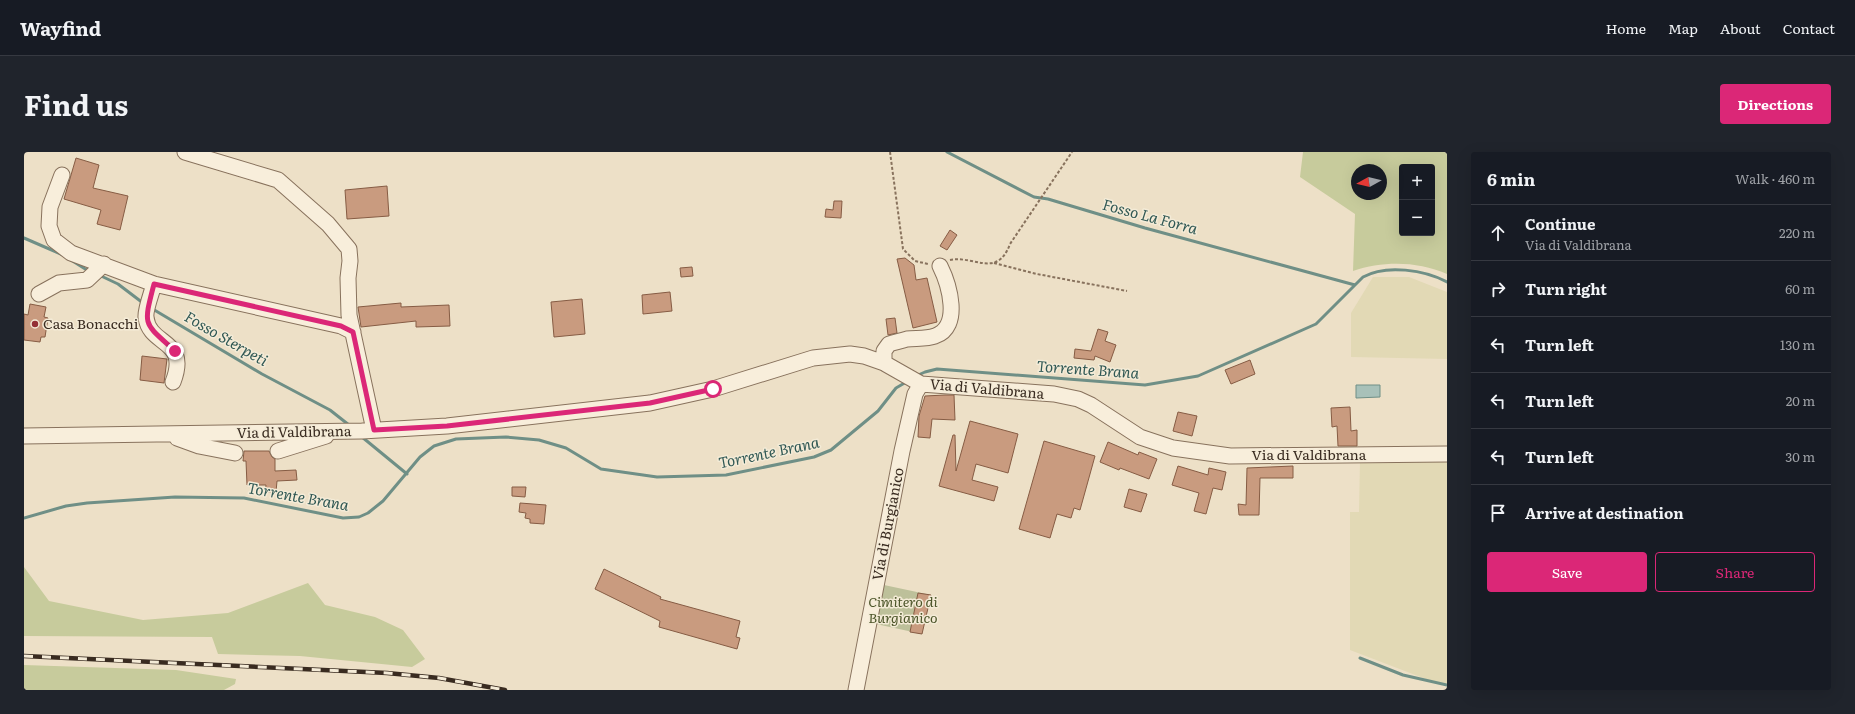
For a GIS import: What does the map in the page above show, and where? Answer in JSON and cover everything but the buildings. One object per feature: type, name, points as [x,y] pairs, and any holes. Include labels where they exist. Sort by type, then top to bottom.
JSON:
[{"type":"street","points":[[185,152],[278,180],[328,224],[349,249],[348,315],[374,430]]},
{"type":"street","points":[[62,175],[50,208],[49,226],[54,240],[72,253],[154,284],[341,326],[353,332]]},
{"type":"street","points":[[39,294],[59,283],[87,280],[104,264]]},
{"type":"street","points":[[884,363],[884,351],[889,344],[935,336],[944,331],[952,310],[950,296],[940,266]]},
{"type":"street","points":[[154,284],[146,317],[150,328],[175,351],[178,367],[173,382]]},
{"type":"street","name":"Via di Valdibrana","points":[[24,436],[342,431],[431,427],[650,403],[713,389],[784,366],[830,355],[850,354],[864,356],[884,363],[919,382],[1054,394],[1078,399],[1096,408],[1140,437],[1173,448],[1230,456],[1447,454]]},
{"type":"street","name":"Via di Burgianico","points":[[856,690],[902,451],[919,382]]},
{"type":"street","points":[[278,451],[342,431]]},
{"type":"street","points":[[164,434],[199,446],[235,454]]},
{"type":"path","points":[[890,152],[903,250],[916,261],[940,266],[945,260],[959,258],[980,264],[994,263],[1037,274],[1127,291]]},
{"type":"path","points":[[994,263],[1006,254],[1010,244],[1072,152]]},
{"type":"shaded area","points":[[1373,277],[1409,277],[1447,292],[1447,359],[1351,357],[1351,313]]},
{"type":"shaded area","points":[[1360,461],[1447,461],[1447,685],[1431,681],[1350,650],[1350,512],[1359,512]]},
{"type":"green space","points":[[1303,152],[1447,152],[1447,274],[1424,267],[1400,264],[1376,265],[1353,271],[1355,214],[1300,177]]},
{"type":"green space","points":[[24,567],[49,601],[143,620],[228,613],[308,583],[325,605],[375,617],[403,630],[425,659],[412,667],[300,656],[218,654],[212,637],[24,636]]},
{"type":"green space","name":"Cimitero di Burgianico","points":[[884,585],[931,595],[922,634],[876,624]]},
{"type":"green space","points":[[24,665],[176,670],[236,679],[235,684],[224,690],[24,690]]},
{"type":"water","points":[[1356,385],[1380,385],[1380,397],[1356,398]]},
{"type":"waterway","name":"Fosso La Forra","points":[[947,152],[1034,197],[1048,199],[1145,228],[1355,285]]},
{"type":"waterway","name":"Fosso Sterpeti","points":[[24,238],[63,255]]},
{"type":"waterway","name":"Fosso Sterpeti","points":[[71,260],[90,272]]},
{"type":"waterway","name":"Torrente Brana","points":[[916,376],[937,369],[1145,385],[1198,376],[1316,324],[1363,277],[1372,273],[1405,270],[1428,274],[1447,282]]},
{"type":"waterway","name":"Fosso Sterpeti","points":[[99,275],[118,284],[143,303]]},
{"type":"waterway","name":"Fosso Sterpeti","points":[[151,308],[262,374],[330,410],[349,425]]},
{"type":"waterway","name":"Torrente Brana","points":[[24,518],[66,506],[87,503],[175,497],[244,498],[343,518],[359,517],[368,513],[383,501],[420,457],[434,446],[456,439],[506,437],[539,440],[566,448],[601,469],[657,477],[726,475],[814,457],[831,450],[878,411],[896,388],[908,381]]},
{"type":"waterway","name":"Fosso Sterpeti","points":[[362,437],[407,474]]},
{"type":"waterway","points":[[1360,658],[1403,675],[1447,685]]},
{"type":"railway","points":[[24,656],[387,673],[439,678],[505,690]]},
{"type":"place","name":"Casa Bonacchi","points":[[35,324]]},
{"type":"route","points":[[175,351],[150,328],[146,317],[154,284],[341,326],[353,332],[374,430],[447,426],[484,420],[650,403],[713,389]]}]
